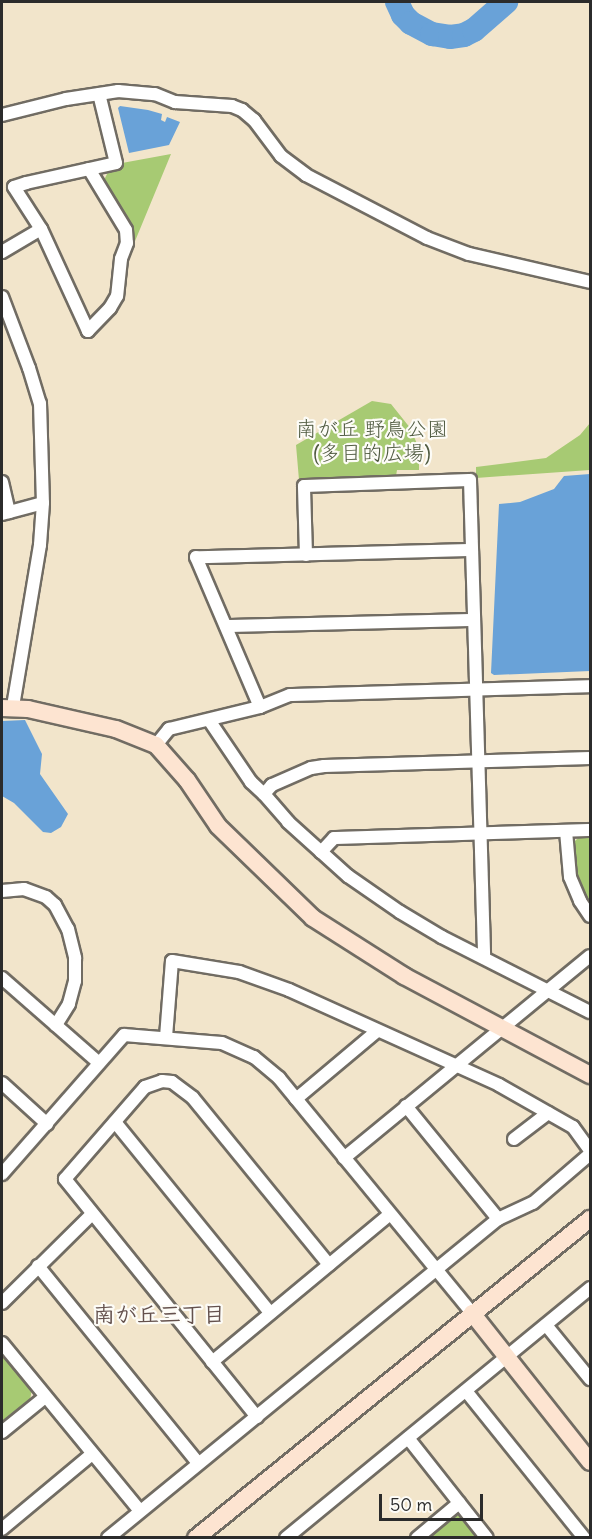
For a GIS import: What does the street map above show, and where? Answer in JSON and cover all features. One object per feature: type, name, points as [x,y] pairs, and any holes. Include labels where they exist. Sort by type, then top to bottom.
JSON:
[{"type":"street","points":[[2,115],[99,94],[127,91],[155,94],[175,102],[232,106],[254,120],[281,156],[306,175],[427,238],[469,254],[591,282]]},
{"type":"street","points":[[90,169],[126,230],[127,243],[121,259],[117,296],[110,308],[88,331],[41,230],[15,187],[90,169],[116,163],[99,94]]},
{"type":"street","points":[[2,252],[41,230]]},
{"type":"street","points":[[2,297],[30,368],[40,403],[43,503],[40,545],[7,707],[116,729],[156,745],[187,780],[218,826],[313,918],[404,976],[591,1075]]},
{"type":"street","points":[[306,555],[304,486],[470,480],[484,958]]},
{"type":"street","points":[[2,482],[5,513],[43,503]]},
{"type":"street","points":[[260,707],[196,557],[472,550]]},
{"type":"street","points":[[226,626],[474,620]]},
{"type":"street","points":[[156,745],[169,729],[260,707],[290,695],[591,686]]},
{"type":"street","points":[[209,720],[251,782],[288,822],[348,876],[400,912],[591,1012]]},
{"type":"street","points":[[264,794],[272,785],[311,768],[324,766],[591,758]]},
{"type":"street","points":[[321,852],[334,838],[591,830]]},
{"type":"street","points":[[566,831],[570,877],[580,901],[591,916]]},
{"type":"street","points":[[2,891],[24,889],[46,897],[55,905],[69,929],[75,958],[75,981],[69,1004],[56,1025]]},
{"type":"street","points":[[344,1158],[591,956]]},
{"type":"street","points":[[108,1538],[498,1219],[533,1203],[591,1152],[573,1127],[499,1085],[265,979],[229,970],[172,961],[166,1037]]},
{"type":"street","points":[[2,978],[99,1063]]},
{"type":"street","points":[[296,1099],[377,1031]]},
{"type":"street","points":[[2,1174],[124,1035],[222,1043],[254,1056],[279,1078],[591,1462]]},
{"type":"street","points":[[257,1417],[64,1179],[145,1088],[162,1081],[180,1086],[193,1098],[329,1265]]},
{"type":"street","points":[[2,1083],[47,1124]]},
{"type":"street","points":[[406,1107],[498,1219]]},
{"type":"street","points":[[514,1139],[548,1113]]},
{"type":"street","points":[[115,1122],[270,1313]]},
{"type":"street","points":[[2,1303],[92,1214]]},
{"type":"street","points":[[212,1362],[390,1214]]},
{"type":"street","points":[[196,1538],[591,1219]]},
{"type":"street","points":[[38,1266],[198,1463]]},
{"type":"street","points":[[286,1538],[591,1288]]},
{"type":"street","points":[[546,1325],[591,1379]]},
{"type":"street","points":[[2,1344],[140,1511]]},
{"type":"street","points":[[465,1391],[584,1538]]},
{"type":"street","points":[[2,1432],[45,1396]]},
{"type":"street","points":[[408,1438],[487,1538]]},
{"type":"street","points":[[2,1529],[92,1454]]},
{"type":"street","points":[[417,1538],[459,1503]]},
{"type":"green space","points":[[171,154],[133,246],[133,233],[103,182],[108,172],[123,169],[122,163]]},
{"type":"green space","name":"南が丘 野鳥公園 (多目的広場)","points":[[372,401],[391,404],[411,429],[419,449],[419,470],[397,470],[396,476],[299,480],[296,445]]},
{"type":"green space","points":[[590,423],[590,470],[476,478],[476,467],[546,458],[580,435]]},
{"type":"green space","points":[[590,837],[590,904],[576,874],[572,844],[578,838]]},
{"type":"green space","points":[[2,1352],[32,1389],[30,1400],[2,1424]]},
{"type":"green space","points":[[452,1515],[462,1516],[479,1537],[425,1538]]},
{"type":"water","points":[[120,106],[162,114],[161,120],[165,122],[167,117],[180,122],[169,145],[129,153],[118,108]]},
{"type":"water","points":[[590,474],[590,671],[494,675],[491,673],[499,504],[520,502],[554,489],[564,476]]},
{"type":"water","points":[[25,720],[42,754],[40,774],[68,814],[61,827],[51,833],[43,832],[14,803],[2,796],[2,721]]},
{"type":"waterway","points":[[397,2],[403,15],[411,23],[432,34],[450,37],[464,35],[474,30],[506,2]]},
{"type":"district","name":"南が丘三丁目","points":[[159,1315]]}]
